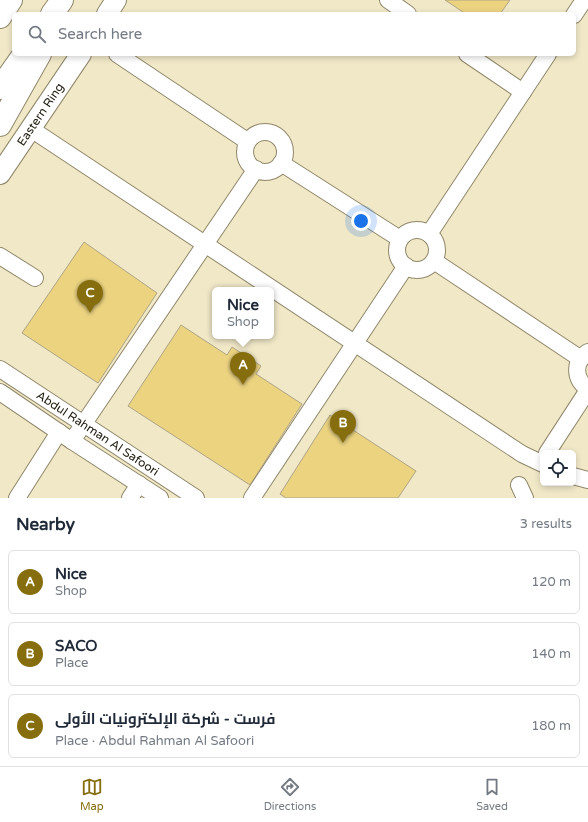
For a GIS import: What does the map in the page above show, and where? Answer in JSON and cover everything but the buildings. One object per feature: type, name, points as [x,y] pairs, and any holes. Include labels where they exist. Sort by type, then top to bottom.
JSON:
[{"type":"highway","points":[[0,7],[6,0]]},
{"type":"highway","points":[[0,17],[11,0]]},
{"type":"highway","points":[[53,12],[62,0]]},
{"type":"highway","points":[[62,12],[68,0]]},
{"type":"highway","points":[[0,88],[23,56]]},
{"type":"highway","points":[[0,125],[39,56]]},
{"type":"main road","points":[[108,12],[116,0]]},
{"type":"main road","name":"Eastern Ring","points":[[0,174],[80,56]]},
{"type":"street","points":[[388,0],[405,12]]},
{"type":"street","points":[[576,12],[584,0]]},
{"type":"street","points":[[120,56],[247,142]]},
{"type":"street","points":[[470,56],[523,92]]},
{"type":"street","points":[[429,234],[547,56]]},
{"type":"street","points":[[31,130],[269,287]]},
{"type":"street","points":[[258,132],[269,132],[278,136],[284,146],[284,156],[281,163],[280,166],[270,172],[256,170],[251,167],[245,157],[245,147],[249,138],[258,132]]},
{"type":"street","points":[[281,163],[400,239]]},
{"type":"street","points":[[72,441],[256,170]]},
{"type":"street","points":[[411,230],[422,230],[429,234],[431,234],[437,244],[437,254],[432,264],[423,270],[412,270],[403,265],[397,255],[397,245],[402,236],[411,230]]},
{"type":"street","points":[[0,256],[35,278]]},
{"type":"street","points":[[434,260],[584,356],[578,364],[577,370],[580,381],[588,389],[549,450]]},
{"type":"street","points":[[252,498],[406,266]]},
{"type":"street","points":[[274,290],[522,454],[540,459]]},
{"type":"street","name":"Abdul Rahman Al Safoori","points":[[0,369],[196,498]]},
{"type":"street","name":"Abdul Rahman Al Safoori","points":[[0,392],[160,498]]},
{"type":"street","points":[[17,498],[59,432]]},
{"type":"street","points":[[576,477],[588,480]]},
{"type":"street","points":[[130,498],[139,484]]},
{"type":"place","name":"فرست - شركة الإلكترونيات الأولى","points":[[90,313]]},
{"type":"place","name":"Nice","points":[[243,385]]},
{"type":"place","name":"SACO","points":[[343,443]]}]
